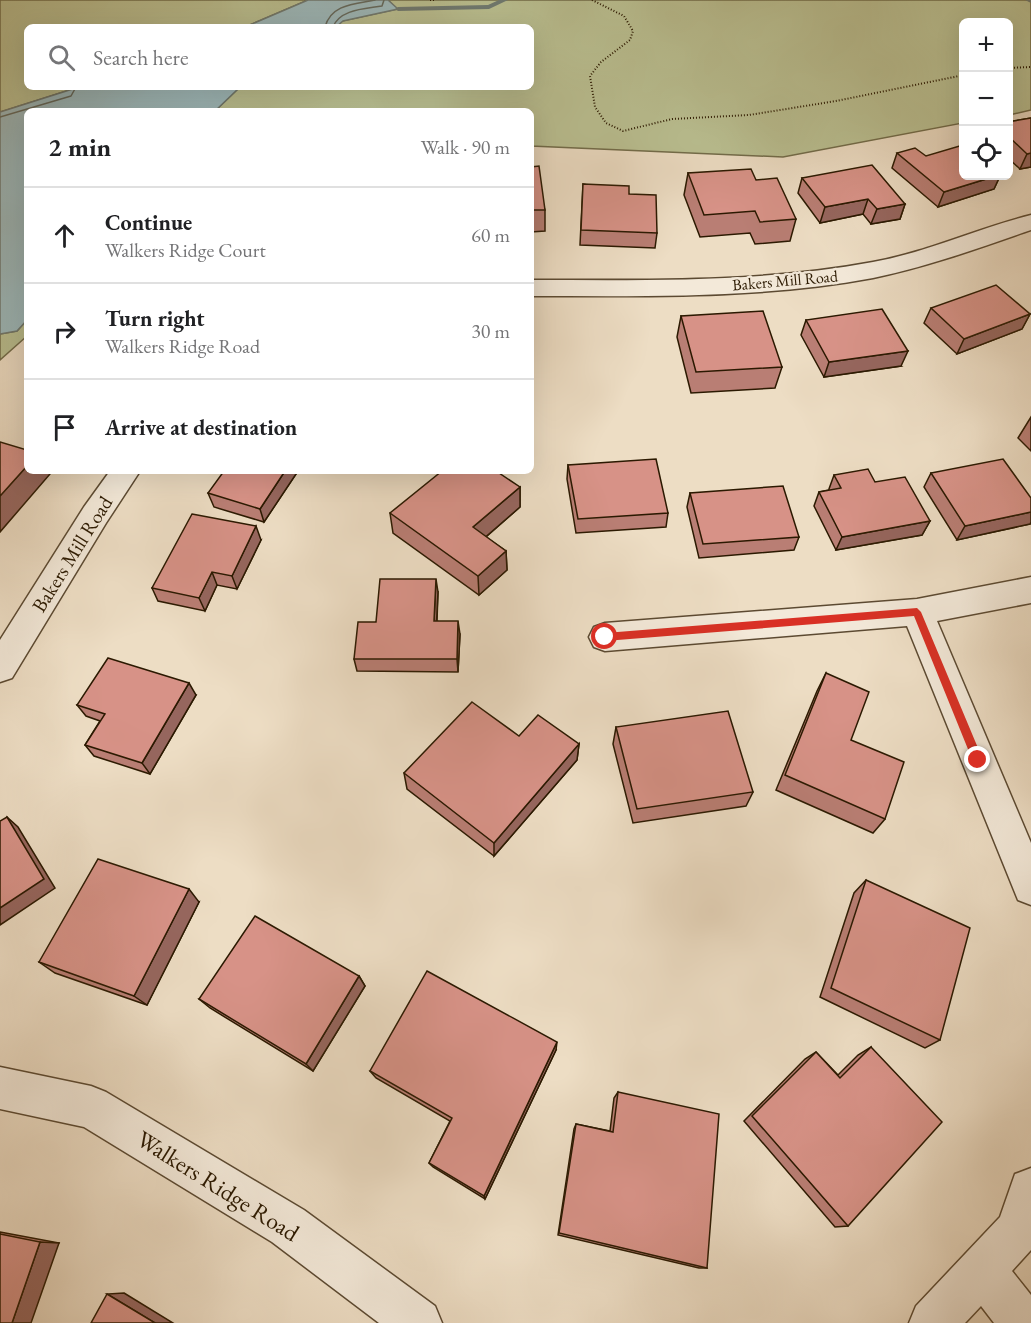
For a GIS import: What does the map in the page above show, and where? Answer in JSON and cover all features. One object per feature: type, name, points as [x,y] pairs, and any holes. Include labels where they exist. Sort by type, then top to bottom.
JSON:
[{"type":"street","name":"Bakers Mill Road","points":[[534,288],[694,287],[808,280],[874,270],[952,249],[1031,222]]},
{"type":"street","name":"Bakers Mill Road","points":[[0,668],[95,514],[124,474]]},
{"type":"street","points":[[605,637],[917,612],[1031,591]]},
{"type":"street","points":[[917,612],[1031,887]]},
{"type":"street","name":"Walkers Ridge Road","points":[[0,1088],[91,1107],[288,1226],[418,1323]]},
{"type":"street","points":[[933,1323],[1018,1231],[1031,1191]]},
{"type":"street","points":[[982,1270],[1023,1323]]},
{"type":"path","points":[[592,0],[624,16],[633,31],[630,40],[601,62],[590,76],[595,107],[606,123],[622,131],[672,119],[749,115],[836,101],[959,76]]},
{"type":"path","points":[[1013,69],[1031,67]]},
{"type":"green space","points":[[0,0],[308,0],[252,24],[24,24],[24,90],[70,90],[0,112]]},
{"type":"green space","points":[[388,0],[1031,0],[1031,110],[1013,114],[1013,18],[959,18],[959,124],[783,157],[534,146],[534,108],[218,108],[237,90],[534,90],[534,24],[339,24],[342,21],[397,9]]},
{"type":"green space","points":[[24,323],[24,339],[0,360],[0,334],[17,331]]},
{"type":"water","points":[[308,0],[388,0],[398,9],[343,21],[340,24],[252,24]]},
{"type":"water","points":[[70,90],[237,90],[218,108],[24,108],[24,323],[17,331],[0,334],[0,112]]},
{"type":"building","points":[[1031,118],[1031,153],[1027,154],[1013,141],[1013,121]]},
{"type":"building","points":[[959,146],[959,180],[983,180],[944,192],[897,153],[915,148],[926,156]]},
{"type":"building","points":[[872,165],[905,204],[877,209],[868,199],[825,207],[802,178]]},
{"type":"building","points":[[539,166],[545,210],[534,210],[534,167]]},
{"type":"building","points":[[751,169],[756,180],[777,178],[796,219],[760,222],[755,211],[704,215],[688,173]]},
{"type":"building","points":[[583,184],[629,186],[629,194],[656,195],[657,233],[581,230]]},
{"type":"building","points":[[996,285],[1030,314],[964,339],[931,308]]},
{"type":"building","points":[[882,309],[908,351],[829,362],[806,320]]},
{"type":"building","points":[[763,311],[782,367],[696,372],[681,316]]},
{"type":"building","points":[[0,442],[24,449],[24,469],[0,496]]},
{"type":"building","points":[[656,459],[668,513],[578,519],[568,465]]},
{"type":"building","points":[[1003,459],[1031,498],[1031,512],[965,526],[931,473]]},
{"type":"building","points":[[868,469],[875,482],[905,477],[930,521],[842,537],[819,492],[841,488],[834,475]]},
{"type":"building","points":[[222,474],[283,474],[260,509],[208,493]]},
{"type":"building","points":[[438,474],[500,474],[520,487],[473,527],[506,551],[478,576],[390,513]]},
{"type":"building","points":[[783,486],[799,537],[703,544],[690,493]]},
{"type":"building","points":[[192,514],[256,526],[232,576],[212,572],[199,598],[152,588]]},
{"type":"building","points":[[380,579],[436,579],[434,621],[458,621],[457,659],[354,659],[358,622],[376,622]]},
{"type":"building","points":[[108,658],[189,683],[142,763],[85,745],[105,714],[77,705]]},
{"type":"building","points":[[826,673],[869,692],[851,740],[904,762],[885,819],[785,775]]},
{"type":"building","points":[[472,702],[519,736],[538,715],[579,744],[494,843],[404,773]]},
{"type":"building","points":[[728,711],[753,792],[637,809],[616,727]]},
{"type":"building","points":[[7,817],[44,879],[0,908],[0,821]]},
{"type":"building","points":[[98,859],[189,889],[134,996],[39,962]]},
{"type":"building","points":[[866,880],[970,928],[940,1040],[831,988]]},
{"type":"building","points":[[255,916],[359,976],[306,1064],[199,999]]},
{"type":"building","points":[[427,971],[557,1042],[484,1196],[429,1163],[452,1118],[370,1071]]},
{"type":"building","points":[[871,1047],[942,1122],[848,1226],[752,1116],[816,1052],[840,1078]]},
{"type":"building","points":[[618,1092],[719,1114],[707,1268],[559,1233],[576,1124],[613,1132]]},
{"type":"building","points":[[0,1234],[40,1242],[12,1323],[0,1323]]},
{"type":"building","points":[[107,1294],[155,1323],[91,1323]]},
{"type":"waterway","points":[[398,9],[489,7],[505,0]]},
{"type":"route","points":[[605,637],[917,612],[978,760]]}]
